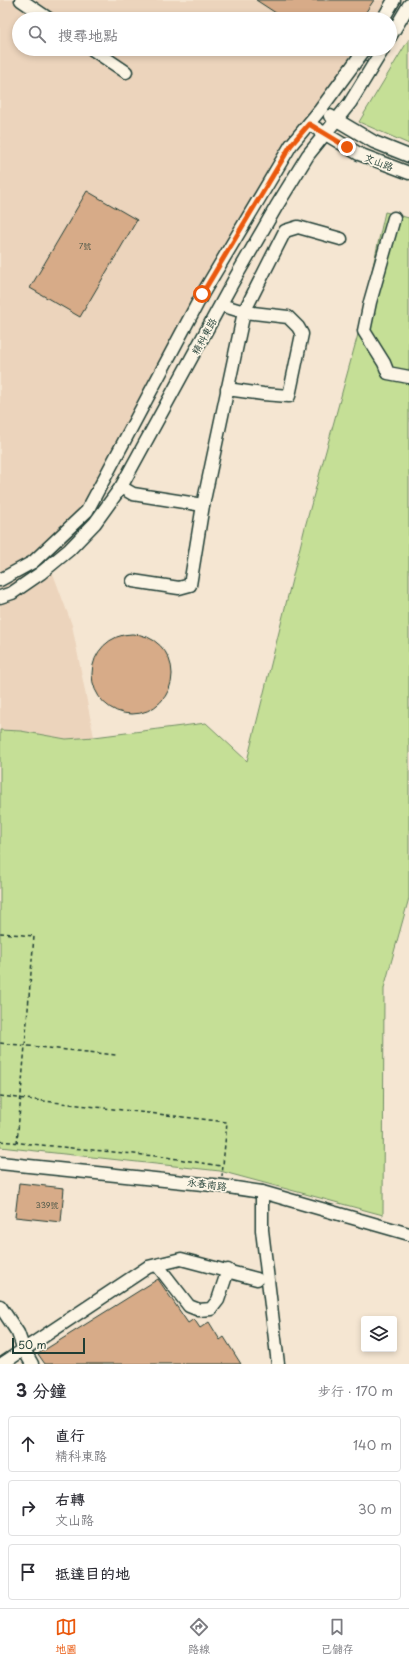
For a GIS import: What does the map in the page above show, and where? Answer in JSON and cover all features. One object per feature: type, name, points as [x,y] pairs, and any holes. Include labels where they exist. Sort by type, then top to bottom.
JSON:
[{"type":"street","points":[[22,0],[39,12]]},
{"type":"street","points":[[387,12],[394,0]]},
{"type":"street","points":[[397,25],[409,5]]},
{"type":"street","points":[[102,56],[126,72]]},
{"type":"street","name":"精科東路","points":[[0,580],[33,562],[87,511],[202,294],[291,145],[320,110],[360,56]]},
{"type":"street","name":"精科東路","points":[[0,597],[12,593],[41,573],[70,550],[95,523],[121,487],[238,273],[304,161],[350,103],[380,56]]},
{"type":"street","name":"文山路","points":[[320,110],[374,142],[409,156]]},
{"type":"street","name":"文山路","points":[[309,124],[325,135],[359,154],[409,173]]},
{"type":"street","points":[[394,218],[370,302],[364,331],[384,363],[388,373],[409,376]]},
{"type":"street","points":[[133,581],[179,588],[190,585],[203,505],[244,312],[285,232],[298,227],[341,239]]},
{"type":"street","points":[[221,305],[244,312],[288,317],[298,327],[302,334],[289,396],[227,389]]},
{"type":"street","points":[[121,487],[133,494],[203,505]]},
{"type":"street","name":"永春南路","points":[[0,1163],[222,1186],[262,1192],[409,1234]]},
{"type":"street","points":[[262,1192],[262,1230],[278,1364]]},
{"type":"street","points":[[2,1364],[148,1267],[158,1266],[180,1259],[228,1270],[257,1279]]},
{"type":"street","points":[[158,1266],[189,1306],[199,1310],[211,1309],[218,1300],[228,1270]]},
{"type":"street","points":[[0,1306],[18,1333],[24,1350],[32,1364]]},
{"type":"path","points":[[0,933],[34,936],[17,1143]]},
{"type":"path","points":[[0,1043],[116,1055]]},
{"type":"path","points":[[0,1096],[227,1122],[221,1166],[222,1186]]},
{"type":"path","points":[[0,1141],[165,1157],[221,1166]]},
{"type":"shaded area","points":[[0,0],[396,0],[389,12],[12,12],[12,56],[358,56],[260,196],[84,521],[63,546],[48,560],[72,625],[94,737],[66,739],[21,731],[0,730]]},
{"type":"green space","points":[[409,39],[409,144],[359,122]]},
{"type":"green space","points":[[385,212],[409,218],[409,898],[384,988],[383,1215],[220,1171],[0,1147],[0,730],[21,731],[66,739],[206,723],[247,761],[305,527],[357,338]]},
{"type":"building","points":[[256,0],[374,0],[366,12],[274,12]]},
{"type":"building","points":[[87,191],[137,220],[80,317],[30,288]]},
{"type":"building","points":[[132,634],[147,637],[160,646],[169,659],[172,674],[169,689],[160,702],[147,711],[132,714],[117,711],[104,702],[95,689],[92,674],[95,659],[104,646],[117,637]]},
{"type":"building","points":[[19,1183],[64,1188],[61,1222],[15,1217]]},
{"type":"building","points":[[158,1279],[188,1323],[194,1319],[200,1328],[209,1322],[220,1340],[224,1337],[241,1364],[45,1364],[38,1354]]},
{"type":"route","points":[[202,294],[291,145],[309,124],[347,147]]}]
